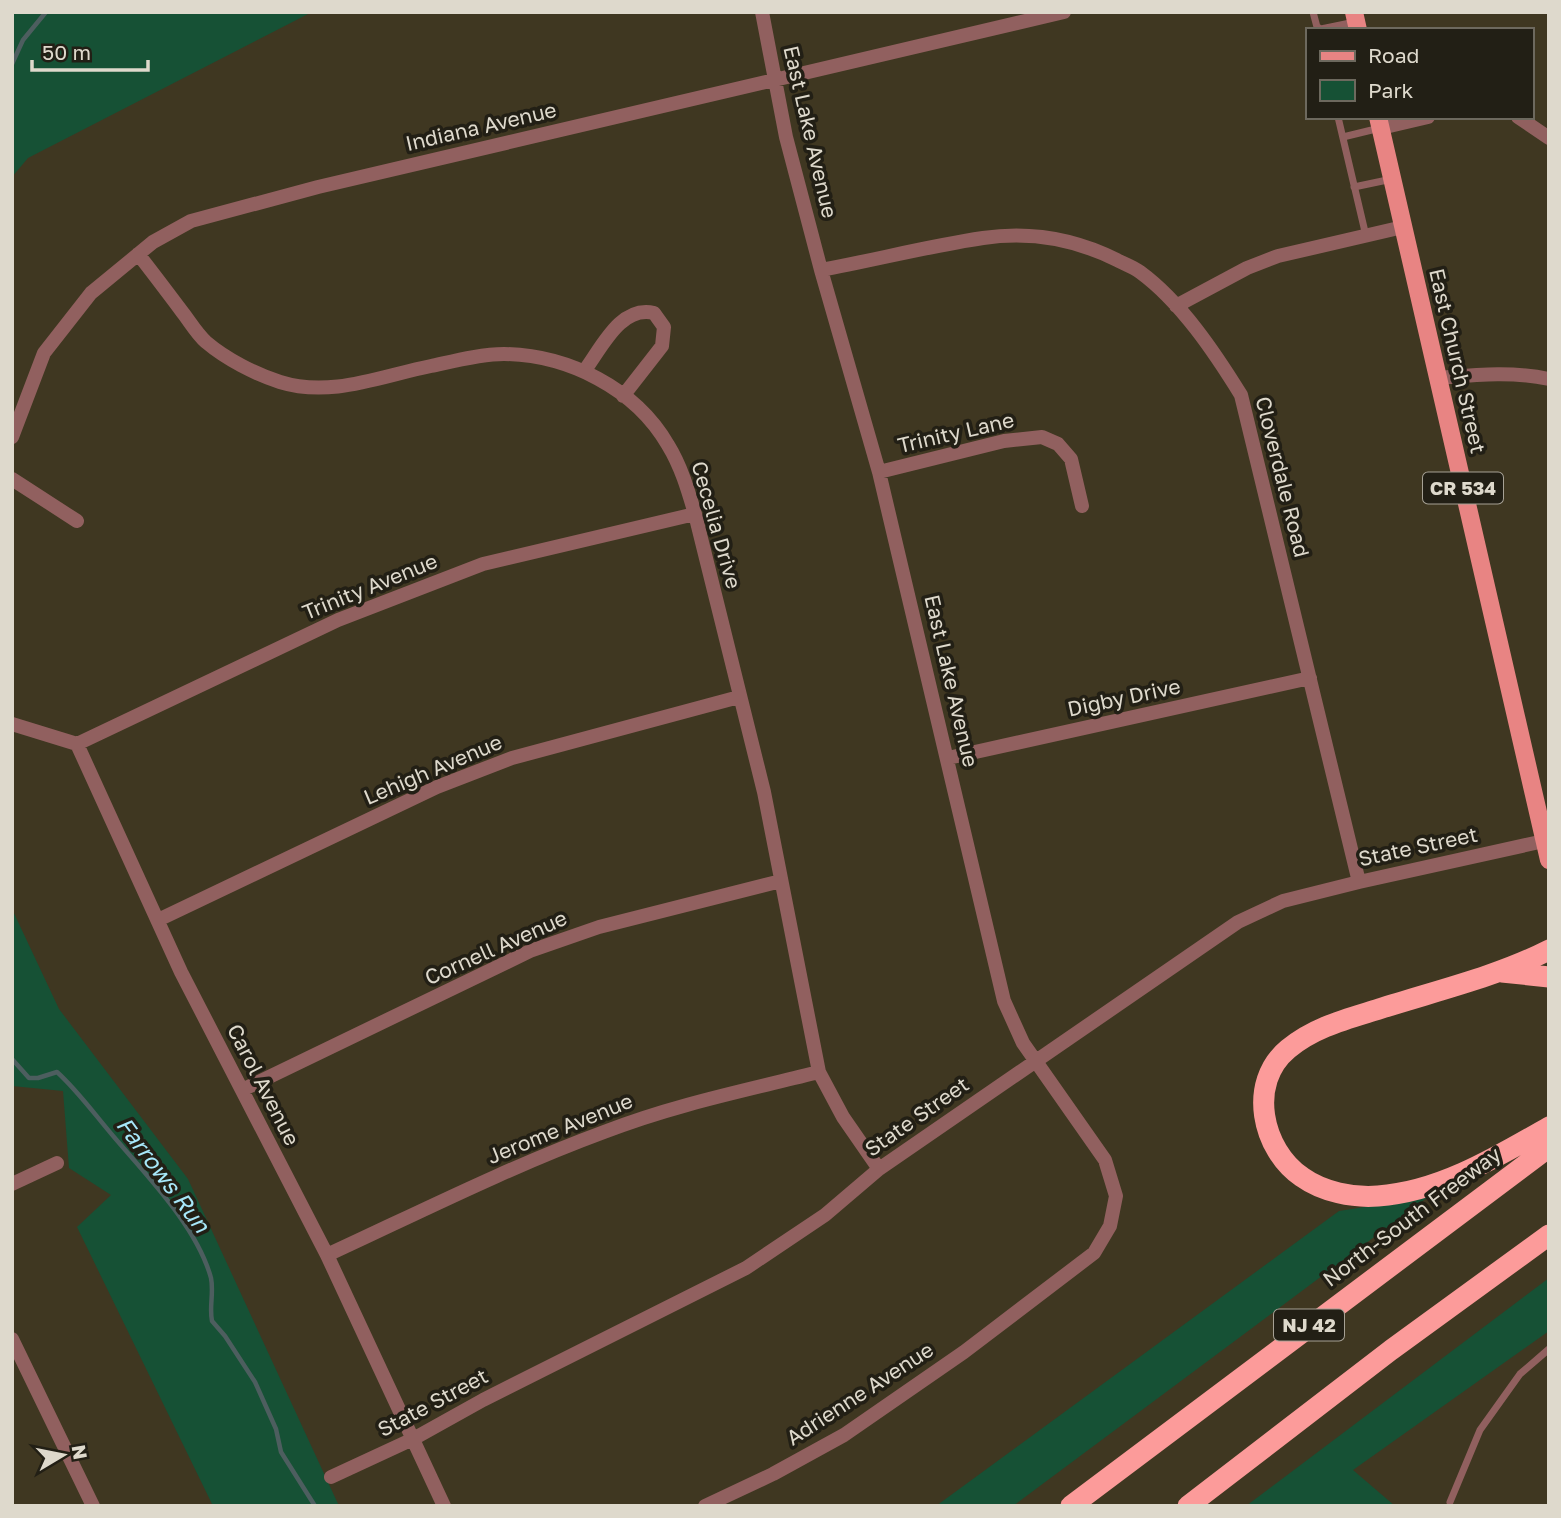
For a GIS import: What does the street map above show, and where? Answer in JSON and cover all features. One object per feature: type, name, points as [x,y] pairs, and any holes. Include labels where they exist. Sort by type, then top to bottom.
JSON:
[{"type":"highway","points":[[1549,950],[1497,971],[1336,1022],[1305,1036],[1274,1063],[1263,1101],[1265,1121],[1272,1142],[1285,1163],[1303,1178],[1326,1189],[1352,1195],[1379,1196],[1407,1191],[1467,1171],[1549,1127]]},
{"type":"highway","points":[[1497,971],[1544,980]]},
{"type":"highway","name":"North-South Freeway","points":[[1071,1506],[1549,1146]]},
{"type":"highway","points":[[1188,1506],[1391,1350],[1549,1235]]},
{"type":"main road","name":"East Church Street","points":[[1380,122],[1549,860]]},
{"type":"street","name":"East Lake Avenue","points":[[762,12],[786,136],[879,472],[1004,1001],[1017,1032],[1105,1160],[1116,1196],[1110,1226],[1094,1253],[1029,1303]]},
{"type":"street","name":"Indiana Avenue","points":[[12,437],[44,353],[91,293],[153,242],[191,221],[318,187],[1064,12]]},
{"type":"street","points":[[1380,122],[1409,119]]},
{"type":"street","points":[[1521,119],[1549,138]]},
{"type":"street","points":[[1176,306],[1247,268],[1278,256],[1403,227]]},
{"type":"street","name":"Cloverdale Road","points":[[821,270],[984,238],[1025,236],[1062,239],[1096,250],[1140,272],[1176,306],[1217,357],[1241,395],[1359,882]]},
{"type":"street","name":"Cecelia Drive","points":[[138,254],[205,341],[234,362],[281,382],[314,388],[338,387],[430,366],[501,354],[540,357],[585,370],[623,396],[650,419],[668,443],[681,468],[695,514],[764,792],[819,1072],[843,1117],[879,1169]]},
{"type":"street","points":[[585,370],[620,322],[636,312],[654,313],[664,327],[662,346],[623,396]]},
{"type":"street","points":[[1438,378],[1493,373],[1549,379]]},
{"type":"street","name":"Trinity Lane","points":[[879,472],[1004,441],[1042,437],[1058,444],[1071,459],[1082,506]]},
{"type":"street","points":[[12,479],[77,521]]},
{"type":"street","name":"Trinity Avenue","points":[[77,744],[338,620],[483,564],[695,514]]},
{"type":"street","name":"Digby Drive","points":[[948,758],[1310,678]]},
{"type":"street","name":"Lehigh Avenue","points":[[158,920],[438,787],[499,763],[739,697]]},
{"type":"street","points":[[12,724],[77,744]]},
{"type":"street","name":"Carol Avenue","points":[[77,744],[181,972],[327,1255],[444,1506]]},
{"type":"street","name":"State Street","points":[[331,1478],[413,1439],[483,1400],[746,1268],[825,1215],[879,1169],[1035,1059],[1238,922],[1283,901],[1544,841]]},
{"type":"street","name":"Cornell Avenue","points":[[242,1090],[530,951],[599,927],[781,881]]},
{"type":"street","name":"Jerome Avenue","points":[[327,1255],[511,1170],[603,1132],[660,1112],[819,1072]]},
{"type":"street","points":[[12,1184],[57,1163]]},
{"type":"street","name":"Adrienne Avenue","points":[[705,1506],[773,1474],[844,1435],[964,1352],[1029,1303]]},
{"type":"street","points":[[12,1339],[93,1506]]},
{"type":"lane","points":[[1313,12],[1319,28]]},
{"type":"lane","points":[[1325,28],[1356,21]]},
{"type":"lane","points":[[1338,119],[1366,236]]},
{"type":"lane","points":[[1343,137],[1380,122]]},
{"type":"lane","points":[[1354,187],[1392,178]]},
{"type":"lane","points":[[1450,1502],[1480,1430],[1520,1374],[1549,1349]]},
{"type":"green space","points":[[12,12],[312,12],[28,158],[12,177]]},
{"type":"green space","points":[[12,909],[59,1009],[188,1179],[339,1506],[213,1506],[77,1227],[111,1195],[69,1168],[63,1091],[12,1086]]},
{"type":"green space","points":[[1428,1197],[1013,1506],[936,1506],[1339,1211]]},
{"type":"green space","points":[[1549,1278],[1549,1331],[1353,1470],[1395,1506],[1246,1506]]},
{"type":"waterway","name":"Farrows Run","points":[[12,64],[23,40],[46,12]]},
{"type":"waterway","name":"Farrows Run","points":[[12,1059],[29,1078],[57,1072],[156,1186],[183,1222],[195,1240],[211,1278],[212,1321],[255,1382],[276,1429],[281,1452],[315,1506]]}]
